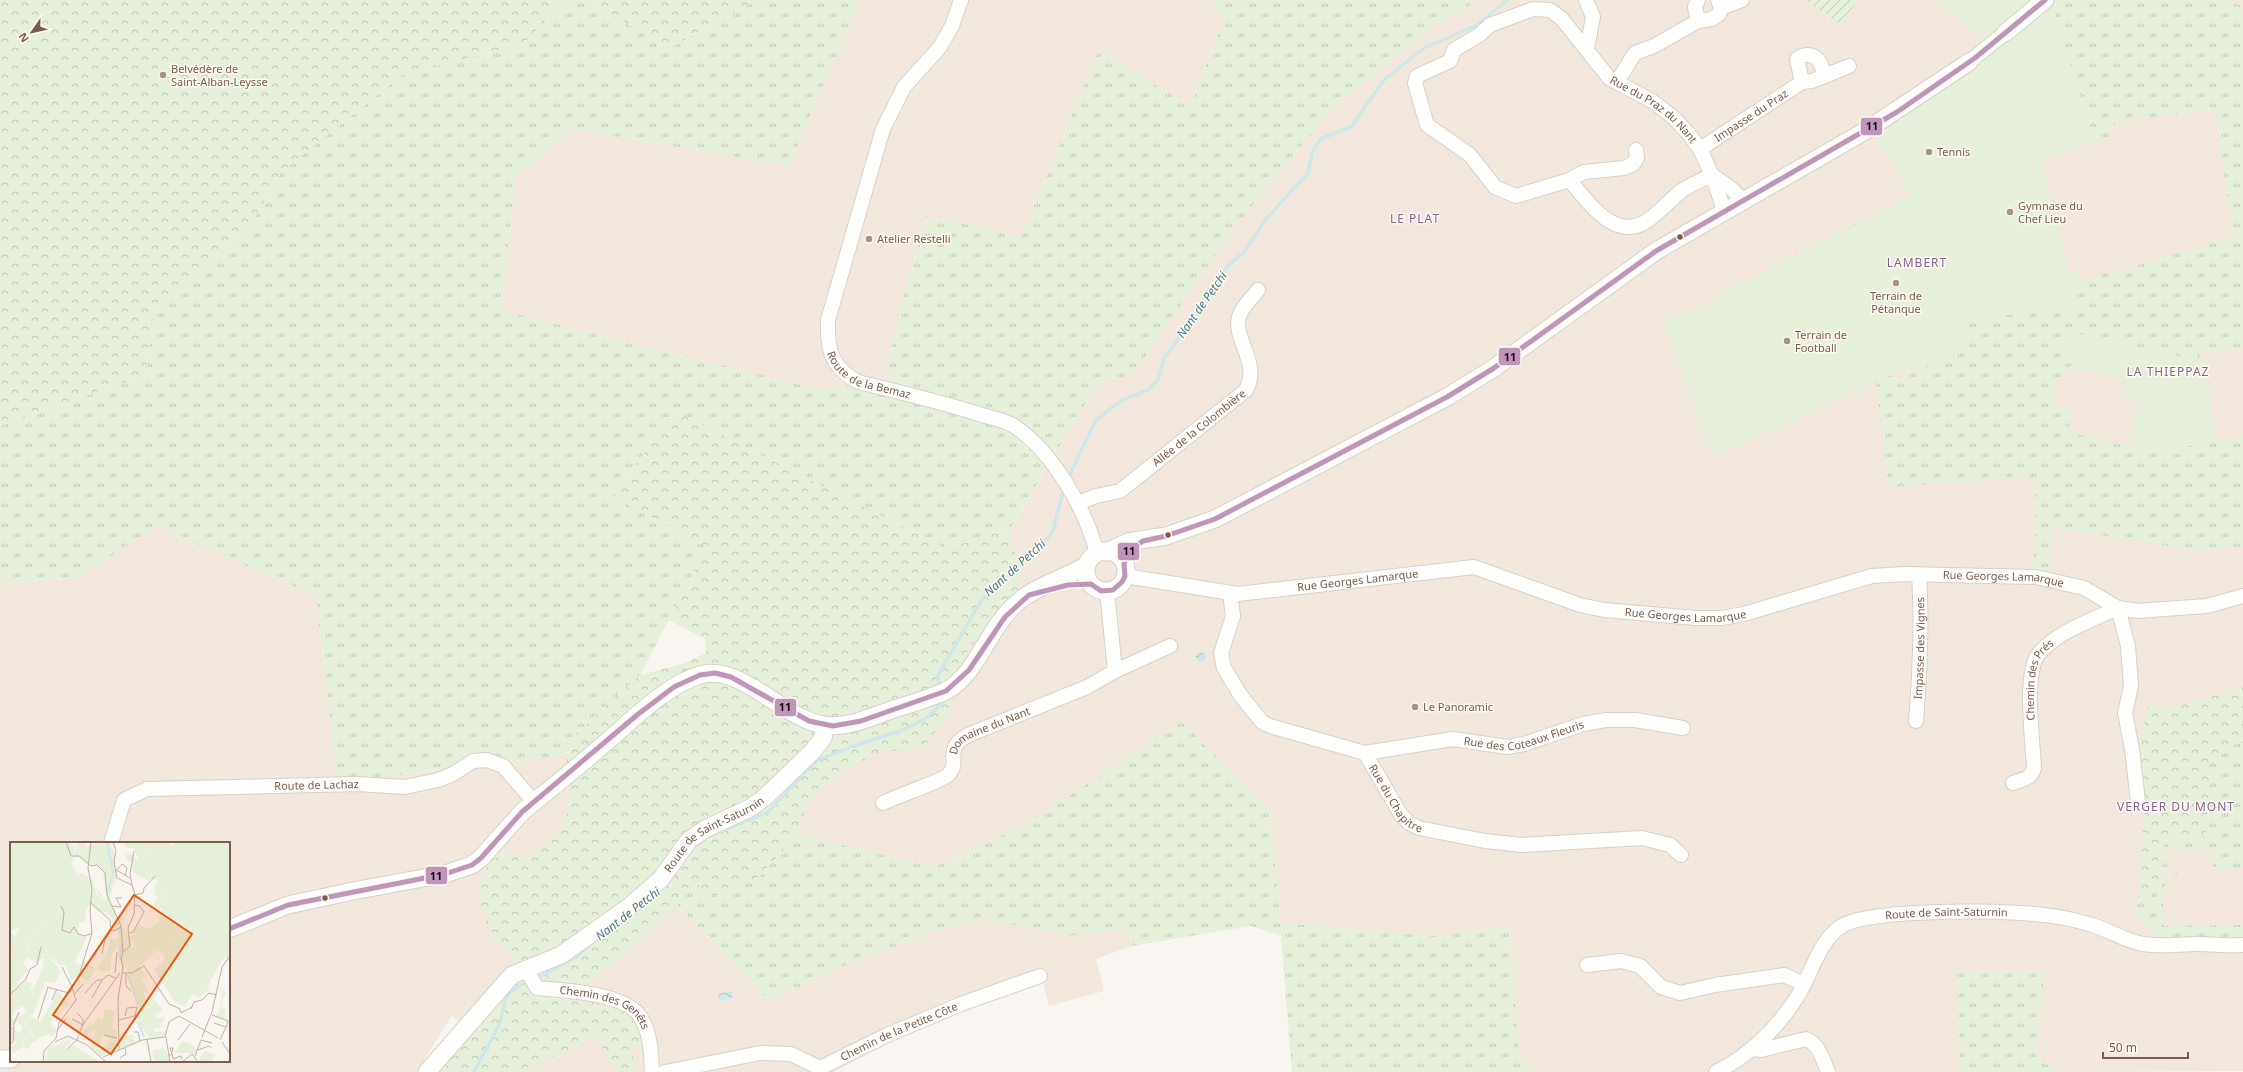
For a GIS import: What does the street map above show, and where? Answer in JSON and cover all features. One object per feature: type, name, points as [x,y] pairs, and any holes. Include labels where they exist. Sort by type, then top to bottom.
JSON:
[{"type":"street","name":"Route de la Bemaz","points":[[961,0],[952,26],[940,47],[904,87],[883,128],[828,320],[830,352],[836,364],[846,375],[858,382],[958,407],[1013,425],[1041,450],[1078,503],[1087,522],[1097,557]]},
{"type":"street","points":[[1586,0],[1593,17],[1587,49]]},
{"type":"street","points":[[1698,0],[1695,7],[1698,21]]},
{"type":"street","points":[[1617,82],[1635,53],[1654,46],[1698,21],[1712,19],[1719,14],[1719,4],[1742,0]]},
{"type":"street","points":[[230,929],[288,905],[463,869],[481,858],[522,812],[659,699],[671,690],[701,675],[722,675],[736,680],[818,724],[843,725],[927,699],[958,685],[967,674],[991,634],[1007,612],[1041,586],[1066,577],[1097,557],[1128,542],[1143,541],[1166,536],[1215,519],[1447,397],[1494,368],[1635,264],[1897,112],[1969,62],[2045,0]]},
{"type":"street","name":"Rue du Praz du Nant","points":[[1636,150],[1637,158],[1633,164],[1624,168],[1584,172],[1569,180],[1516,196],[1495,187],[1470,155],[1427,125],[1415,84],[1417,76],[1450,61],[1454,50],[1479,35],[1490,25],[1533,8],[1550,10],[1562,19],[1609,78],[1635,90],[1672,118],[1700,149],[1712,175],[1725,213]]},
{"type":"street","points":[[1802,82],[1796,61],[1802,55],[1808,54],[1819,60],[1822,66],[1822,76]]},
{"type":"street","name":"Impasse du Praz","points":[[1700,149],[1802,82],[1812,81],[1849,66]]},
{"type":"street","points":[[1569,180],[1600,214],[1614,224],[1635,227],[1648,222],[1681,191],[1712,175],[1732,189],[1744,202]]},
{"type":"street","name":"Allée de la Colombière","points":[[1078,503],[1096,496],[1120,491],[1246,391],[1251,382],[1251,371],[1239,326],[1240,315],[1258,290]]},
{"type":"street","points":[[1097,557],[1086,575],[1091,584],[1101,590],[1107,591],[1118,587],[1128,552],[1143,541]]},
{"type":"street","points":[[1097,557],[1117,555],[1124,570]]},
{"type":"street","name":"Rue Georges Lamarque","points":[[1124,570],[1230,593],[1474,567],[1580,605],[1604,610],[1681,617],[1722,618],[1744,614],[1872,576],[1919,574],[2036,577],[2084,588],[2118,608],[2137,611],[2207,606],[2243,596]]},
{"type":"street","name":"Impasse des Vignes","points":[[1916,721],[1920,677],[1921,617],[1919,574]]},
{"type":"street","points":[[1029,595],[1068,585],[1091,584]]},
{"type":"street","points":[[1107,591],[1115,671]]},
{"type":"street","name":"Rue du Chapitre","points":[[1230,593],[1233,616],[1222,658],[1228,674],[1256,716],[1270,726],[1365,753],[1402,815],[1409,823],[1419,828],[1485,841],[1522,845],[1642,838],[1670,845],[1681,855]]},
{"type":"street","points":[[2118,608],[2128,646],[2131,686],[2125,713],[2132,749],[2138,802]]},
{"type":"street","name":"Chemin des Prés","points":[[2013,783],[2028,778],[2032,775],[2034,768],[2030,682],[2032,667],[2038,655],[2061,635],[2118,608]]},
{"type":"street","name":"Domaine du Nant","points":[[883,803],[907,792],[943,779],[949,775],[952,770],[952,753],[955,746],[968,735],[1087,687],[1115,671],[1170,646]]},
{"type":"street","name":"Rue des Coteaux Fleuris","points":[[1365,753],[1453,739],[1507,747],[1524,744],[1583,724],[1606,720],[1636,720],[1683,728]]},
{"type":"street","name":"Route de Saint-Saturnin","points":[[427,1072],[512,976],[531,978],[561,955],[630,907],[661,879],[689,840],[707,828],[750,808],[764,798],[800,762],[818,724]]},
{"type":"street","name":"Route de Lachaz","points":[[111,842],[124,800],[147,789],[295,784],[357,784],[405,788],[438,780],[453,774],[473,761],[487,760],[506,769],[534,802]]},
{"type":"street","name":"Route de Saint-Saturnin","points":[[1716,1072],[1733,1064],[1751,1050],[1782,1018],[1804,984],[1829,938],[1841,927],[1853,921],[1882,916],[2021,913],[2092,925],[2142,944],[2164,947],[2197,944],[2243,945]]},
{"type":"street","points":[[1587,965],[1621,961],[1640,966],[1661,987],[1680,993],[1715,985],[1784,975],[1804,984]]},
{"type":"street","name":"Chemin de la Petite Côte","points":[[665,1072],[760,1053],[791,1054],[820,1068],[885,1036],[961,1004],[1040,976]]},
{"type":"street","name":"Chemin des Genêts","points":[[531,978],[573,991],[626,1004],[641,1016],[650,1039],[652,1072]]},
{"type":"street","points":[[1751,1050],[1760,1050],[1806,1039],[1812,1041],[1817,1048],[1828,1072]]},
{"type":"shaded area","points":[[860,0],[1210,0],[1224,18],[1190,106],[1099,50],[1021,236],[926,216],[901,306],[884,382],[822,390],[501,310],[516,176],[573,129],[789,166]]},
{"type":"shaded area","points":[[1480,0],[2243,0],[2243,1071],[2056,1072],[2035,1053],[2045,972],[1958,971],[1959,1065],[1957,1072],[1539,1072],[1519,1057],[1510,926],[1436,936],[1281,923],[1270,813],[1023,826],[933,867],[792,833],[833,742],[929,667],[1098,383],[1134,374],[1230,233],[1334,107],[1439,22]]},
{"type":"shaded area","points":[[156,526],[316,596],[337,782],[566,755],[675,904],[769,1000],[839,968],[941,929],[983,919],[1068,936],[1128,930],[1131,946],[1096,959],[1104,991],[1049,1006],[1043,983],[934,1019],[834,1072],[508,1072],[452,1015],[417,1072],[0,1072],[0,584],[78,578]]},
{"type":"green space","points":[[0,0],[565,0],[524,43],[402,75],[281,172],[250,226],[154,306],[145,375],[0,426]]},
{"type":"green space","points":[[565,0],[589,0],[668,49],[756,0],[860,0],[789,166],[573,129],[516,176],[501,310],[822,390],[884,382],[901,306],[926,216],[1021,236],[1099,50],[1190,106],[1224,18],[1210,0],[1480,0],[1439,22],[1334,107],[1230,233],[1134,374],[1098,383],[1011,528],[946,549],[674,410],[614,497],[707,547],[640,675],[568,741],[566,755],[337,782],[316,596],[156,526],[78,578],[0,584],[0,426],[145,375],[154,306],[250,226],[281,172],[402,75],[524,43]]},
{"type":"green space","points":[[589,0],[756,0],[668,49]]},
{"type":"green space","points":[[1806,0],[1858,0],[1840,25]]},
{"type":"green space","points":[[1934,0],[2034,0],[1984,38]]},
{"type":"green space","points":[[2058,0],[2230,0],[2243,7],[2243,348],[2200,352],[2200,361],[2169,354],[2062,357],[2073,365],[2070,365],[2068,373],[2061,376],[2060,382],[2057,381],[2052,403],[2073,409],[2068,432],[2128,446],[2177,454],[2189,446],[2243,436],[2243,546],[2197,551],[2053,527],[2048,573],[2032,571],[2036,524],[2033,477],[1888,487],[1876,383],[1713,457],[1663,321],[1902,378],[1965,348],[1722,306],[1716,296],[1860,222],[2063,257],[2069,269],[2081,279],[2129,268],[2233,235],[2215,109],[2116,122],[2110,136],[2095,142],[2053,6]]},
{"type":"green space","points":[[2053,6],[2095,142],[2041,161],[2078,308],[1967,319],[1965,348],[1908,374],[1905,368],[1876,383],[1713,457],[1663,321],[1707,305],[1716,296],[1911,197],[1876,136]]},
{"type":"green space","points":[[2076,333],[2214,364],[2205,367],[2217,440],[2189,446],[2177,454],[2128,446],[2139,400],[2119,396],[2120,390],[2124,390],[2126,380],[2073,368],[2073,365],[2059,353],[2066,337]]},
{"type":"green space","points":[[674,410],[946,549],[1011,528],[1020,590],[977,638],[953,673],[950,715],[923,747],[877,753],[842,772],[812,795],[792,840],[760,876],[711,897],[697,884],[638,943],[585,985],[588,998],[627,1014],[637,1021],[644,1044],[632,1046],[635,1072],[615,1072],[596,1034],[575,1047],[525,1069],[524,1072],[433,1072],[507,987],[512,957],[494,934],[485,919],[481,906],[480,892],[482,879],[486,868],[493,859],[502,854],[514,854],[529,859],[563,829],[568,811],[571,778],[566,758],[568,741],[640,675],[682,664],[706,653],[705,639],[669,620],[706,547],[614,497]]},
{"type":"green space","points":[[2243,687],[2243,743],[2232,745],[2206,765],[2210,785],[2205,836],[2167,839],[2161,854],[2161,887],[2152,897],[2143,902],[2138,900],[2145,805],[2140,738],[2148,705],[2166,709]]},
{"type":"green space","points":[[1182,721],[1270,813],[1281,923],[1436,936],[1510,926],[1519,1057],[1539,1072],[1292,1072],[1281,936],[1251,926],[1131,946],[1128,930],[1068,936],[983,919],[941,929],[839,968],[769,1001],[676,904],[698,884],[792,833],[934,867],[1023,826]]},
{"type":"green space","points":[[2243,743],[2243,868],[2213,870],[2213,849],[2166,850],[2168,873],[2177,873],[2177,875],[2165,876],[2165,887],[2178,887],[2178,891],[2163,893],[2163,926],[2243,925],[2243,937],[2159,938],[2138,916],[2135,904],[2138,900],[2143,902],[2164,878],[2161,853],[2167,839],[2205,836],[2210,785],[2206,765],[2232,745]]},
{"type":"green space","points":[[1958,971],[2045,971],[2035,1053],[2056,1072],[1957,1072],[1959,1065]]},
{"type":"water","points":[[1199,652],[1203,652],[1205,653],[1205,661],[1199,662],[1196,659],[1196,655]]},
{"type":"water","points":[[731,991],[733,997],[720,1001],[718,994]]},
{"type":"waterway","name":"Nant de Petchi","points":[[1068,478],[1096,420],[1122,400],[1148,390],[1158,380],[1164,358],[1209,298],[1219,276],[1245,251],[1266,219],[1308,173],[1312,153],[1320,139],[1351,127],[1384,80],[1424,48],[1477,25],[1508,0]]},
{"type":"waterway","name":"Nant de Petchi","points":[[941,688],[937,677],[982,599],[1019,565],[1033,549],[1048,538],[1053,530],[1064,488]]},
{"type":"waterway","name":"Nant de Petchi","points":[[707,837],[767,813],[816,761],[851,747],[903,730],[928,717],[944,700]]},
{"type":"waterway","name":"Nant de Petchi","points":[[536,979],[576,957],[589,945]]},
{"type":"waterway","name":"Nant de Petchi","points":[[474,1072],[499,1025],[507,995],[520,985],[530,981]]},
{"type":"transit line","name":"11","points":[[230,929],[288,905],[445,874],[472,865],[481,858],[522,812],[637,715],[674,687],[700,675],[715,673],[731,677],[809,721],[833,726],[861,721],[946,691],[969,670],[1005,617],[1029,595],[1068,585],[1091,584],[1101,591],[1113,590],[1122,582],[1125,576],[1124,564],[1128,552],[1143,541],[1166,536],[1215,519],[1447,397],[1494,368],[1656,251],[1897,112],[1975,58],[2045,0]]},
{"type":"place","name":"Belvédère de Saint-Alban-Leysse","points":[[163,75]]},
{"type":"place","name":"Tennis","points":[[1929,152]]},
{"type":"place","name":"Gymnase du Chef Lieu","points":[[2010,212]]},
{"type":"place","name":"Atelier Restelli","points":[[869,239]]},
{"type":"place","name":"Terrain de Pétanque","points":[[1896,283]]},
{"type":"place","name":"Terrain de Football","points":[[1787,341]]},
{"type":"place","name":"Le Panoramic","points":[[1415,707]]},
{"type":"district","name":"LE PLAT","points":[[1415,219]]},
{"type":"district","name":"LAMBERT","points":[[1917,263]]},
{"type":"district","name":"LA THIEPPAZ","points":[[2168,372]]},
{"type":"district","name":"VERGER DU MONT","points":[[2176,807]]}]
